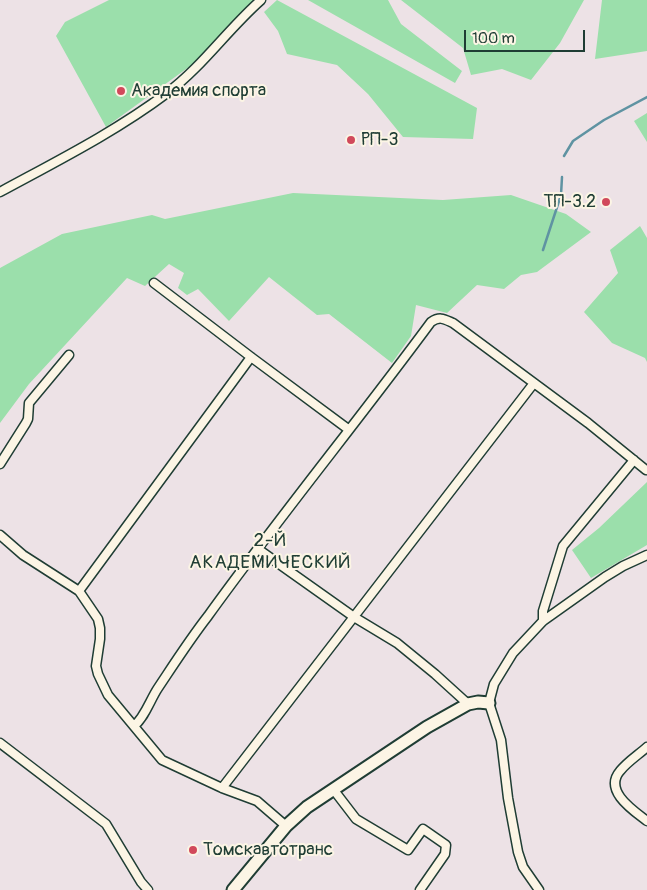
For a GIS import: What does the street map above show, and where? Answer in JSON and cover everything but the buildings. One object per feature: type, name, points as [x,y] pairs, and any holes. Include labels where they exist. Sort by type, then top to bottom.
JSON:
[{"type":"street","points":[[0,192],[108,133],[168,93],[210,54],[243,16],[261,0]]},
{"type":"street","points":[[154,283],[348,429]]},
{"type":"street","points":[[134,726],[207,617],[431,322],[441,317],[453,323],[646,470]]},
{"type":"street","points":[[0,464],[26,423],[29,403],[70,355]]},
{"type":"street","points":[[79,591],[251,357]]},
{"type":"street","points":[[222,788],[534,383]]},
{"type":"street","points":[[543,621],[543,611],[563,546],[634,460]]},
{"type":"street","points":[[0,535],[23,555],[79,591],[98,619],[100,628],[96,666],[108,695],[162,760],[222,788],[257,801],[286,826]]},
{"type":"street","points":[[258,549],[354,617],[397,643],[468,704]]},
{"type":"street","points":[[539,890],[523,867],[518,852],[508,798],[501,740],[489,703],[494,684],[513,653],[543,621],[605,577],[647,555]]},
{"type":"street","points":[[233,890],[286,826],[307,807],[427,727],[468,704],[489,703]]},
{"type":"street","points":[[0,744],[106,824],[141,882],[148,890]]},
{"type":"street","points":[[647,747],[619,771],[615,781],[617,792],[624,803],[647,821]]},
{"type":"street","points":[[333,789],[356,819],[408,850],[423,829],[446,845],[445,854],[420,890]]},
{"type":"green space","name":"Академия спорта","points":[[109,0],[254,0],[204,56],[106,127],[56,36],[65,22]]},
{"type":"green space","points":[[277,0],[477,108],[473,139],[403,137],[368,94],[337,65],[287,54],[278,31],[264,12]]},
{"type":"green space","points":[[308,0],[388,0],[401,24],[462,71],[455,83]]},
{"type":"green space","points":[[401,0],[584,0],[560,43],[531,80],[502,69],[471,75],[463,48]]},
{"type":"green space","points":[[602,0],[647,0],[647,51],[595,59]]},
{"type":"green space","points":[[647,113],[647,142],[634,121]]},
{"type":"green space","points":[[293,193],[443,200],[511,195],[566,214],[591,232],[537,272],[521,275],[504,289],[477,285],[447,313],[416,305],[411,336],[392,363],[329,314],[317,315],[269,277],[229,321],[198,289],[187,295],[178,288],[184,273],[169,264],[145,286],[127,278],[29,384],[0,423],[0,268],[62,234],[152,215],[165,219]]},
{"type":"green space","points":[[640,226],[647,238],[647,362],[645,358],[612,343],[584,312],[618,273],[610,250]]},
{"type":"green space","points":[[647,482],[647,545],[591,578],[572,550],[599,528]]},
{"type":"waterway","points":[[564,156],[573,141],[604,120],[647,97]]},
{"type":"waterway","points":[[543,250],[561,195],[562,177]]},
{"type":"place","name":"Академия спорта","points":[[121,91]]},
{"type":"place","name":"РП-3","points":[[351,140]]},
{"type":"place","name":"ТП-3.2","points":[[606,202]]},
{"type":"place","name":"Томскавтотранс","points":[[193,850]]},
{"type":"district","name":"2-Й АКАДЕМИЧЕСКИЙ","points":[[270,552]]}]
